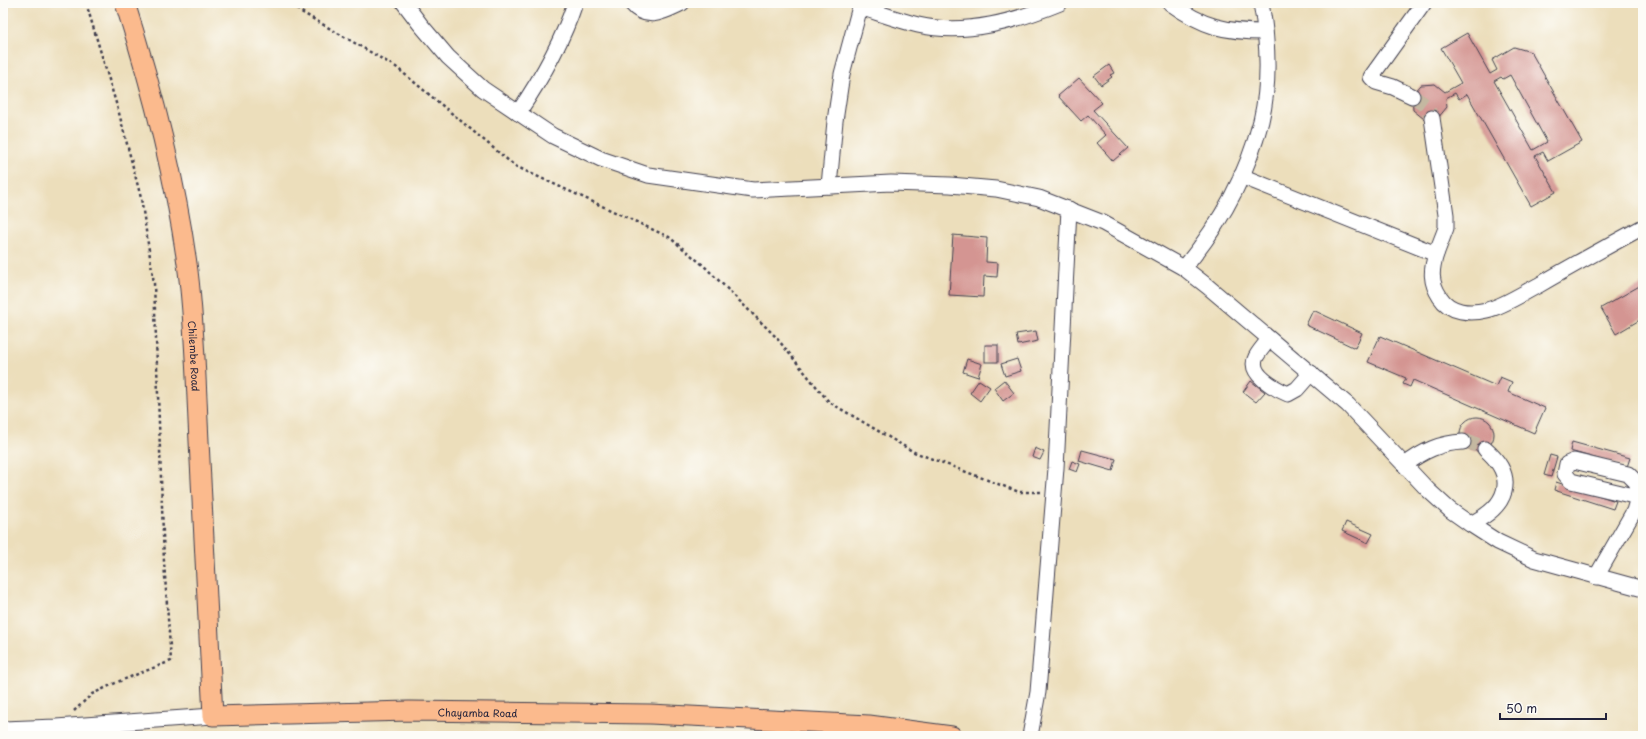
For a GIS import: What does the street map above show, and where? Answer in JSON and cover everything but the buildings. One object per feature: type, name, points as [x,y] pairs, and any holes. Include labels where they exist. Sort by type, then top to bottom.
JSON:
[{"type":"main road","name":"Chilembe Road","points":[[125,3],[145,67],[162,133],[177,204],[188,272],[194,345],[213,716]]},
{"type":"main road","name":"Chayamba Road","points":[[213,716],[409,711],[650,714],[869,725],[952,736]]},
{"type":"street","points":[[404,3],[448,57],[483,89],[553,136],[594,155],[648,175],[753,190],[898,184],[950,185],[996,189],[1039,198],[1103,223],[1184,268],[1208,286],[1348,405],[1428,490],[1450,510],[1470,524],[1498,542],[1534,559],[1643,589]]},
{"type":"street","points":[[518,113],[536,87],[552,57],[571,16],[575,3]]},
{"type":"street","points":[[631,3],[639,12],[650,14],[662,12],[682,3]]},
{"type":"street","points":[[829,186],[835,121],[842,74],[860,5],[919,25],[950,29],[992,25],[1031,15],[1060,3]]},
{"type":"street","points":[[1170,3],[1185,14],[1223,30],[1239,32],[1266,32]]},
{"type":"street","points":[[1184,268],[1205,244],[1216,226],[1241,176],[1252,149],[1261,120],[1267,58],[1266,32],[1261,3]]},
{"type":"street","points":[[1412,96],[1393,87],[1376,82],[1371,77],[1424,3]]},
{"type":"street","points":[[1432,118],[1446,215],[1446,228],[1436,254],[1432,269],[1432,279],[1440,297],[1446,305],[1472,312],[1489,310],[1514,298],[1643,227]]},
{"type":"street","points":[[1241,176],[1436,254]]},
{"type":"street","points":[[1030,736],[1038,692],[1054,491],[1069,209]]},
{"type":"street","points":[[1269,339],[1255,358],[1254,367],[1260,376],[1276,389],[1288,394],[1297,389],[1310,373]]},
{"type":"street","points":[[1405,465],[1419,454],[1431,448],[1444,444],[1463,442]]},
{"type":"street","points":[[1470,524],[1482,519],[1493,510],[1501,499],[1505,486],[1505,474],[1499,464],[1485,449]]},
{"type":"street","points":[[1596,577],[1634,511],[1638,497]]},
{"type":"street","name":"Chayamba Road","points":[[3,729],[56,727],[213,716]]},
{"type":"path","points":[[56,727],[92,694],[120,681],[171,661],[164,562],[154,283],[141,198],[119,113],[86,3]]},
{"type":"path","points":[[286,3],[396,67],[515,166],[669,237],[703,265],[775,336],[829,402],[920,454],[1019,492],[1054,491]]},
{"type":"tunnel","points":[[1412,96],[1426,106],[1432,118]]},
{"type":"tunnel","points":[[1463,442],[1470,442],[1485,449]]}]
